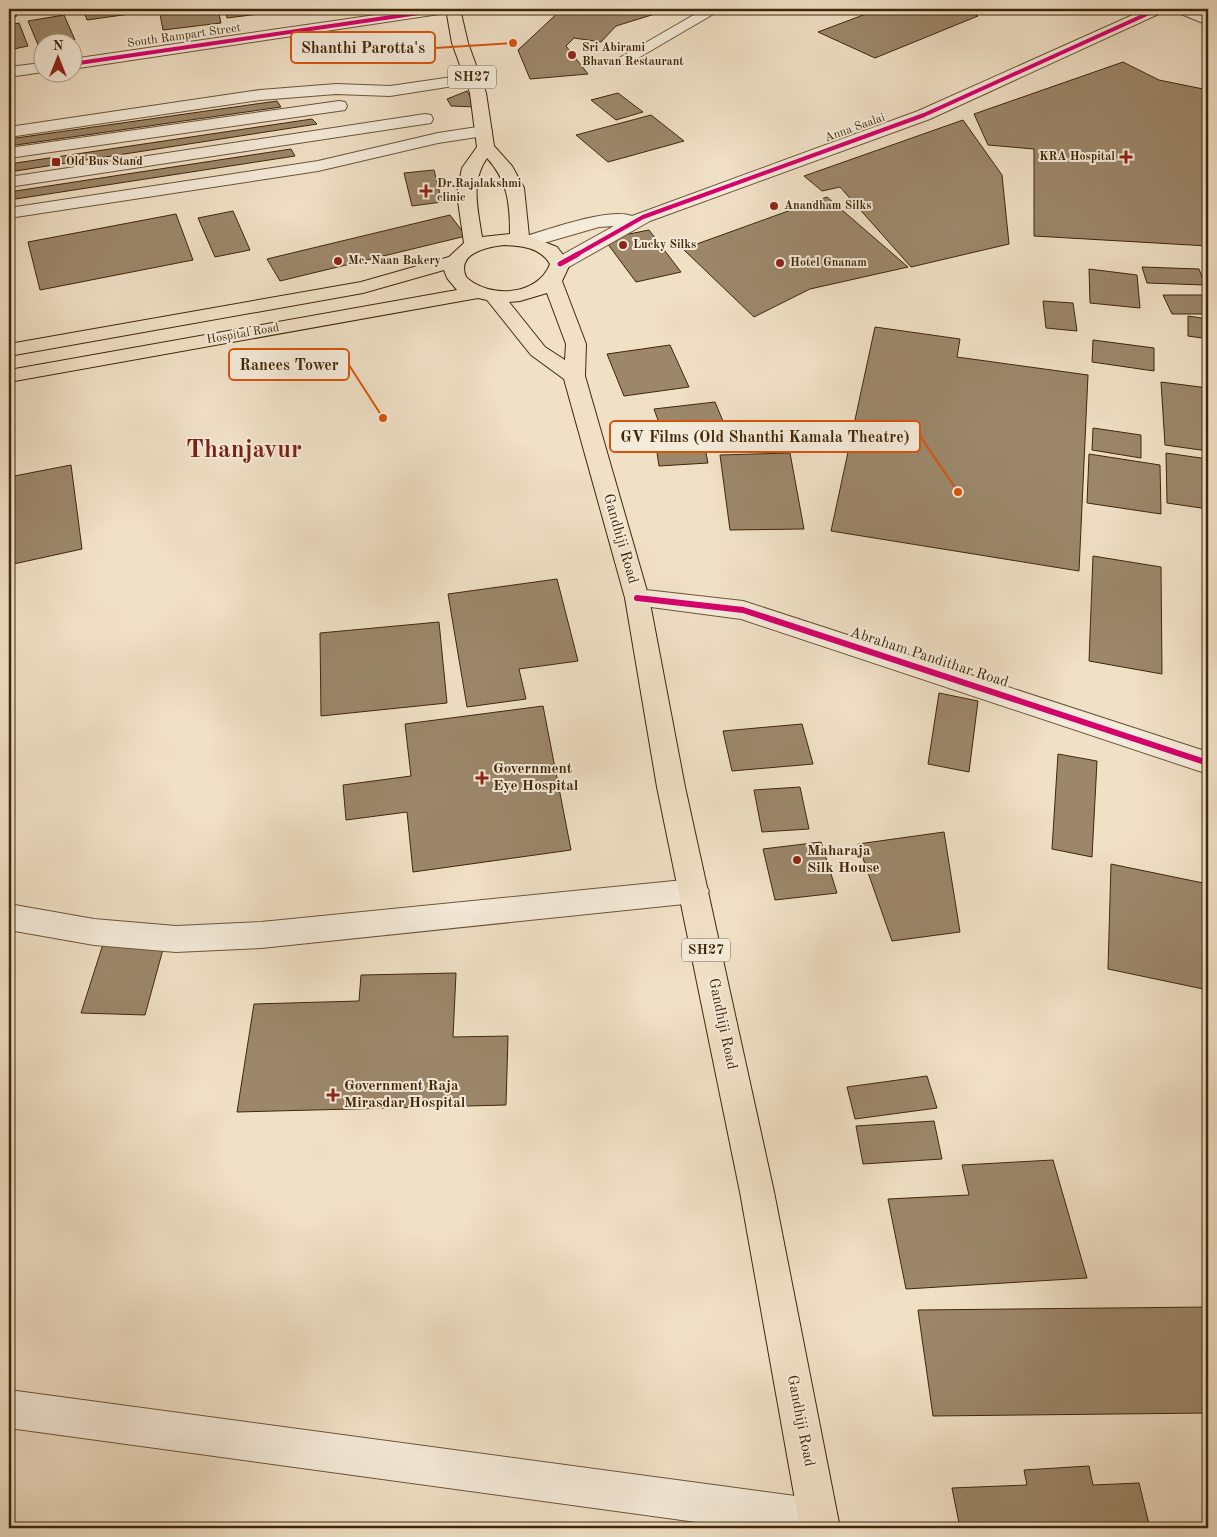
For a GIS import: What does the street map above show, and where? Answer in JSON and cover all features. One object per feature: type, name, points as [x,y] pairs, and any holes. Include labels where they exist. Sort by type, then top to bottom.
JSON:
[{"type":"main road","name":"SH27","points":[[453,9],[460,43],[478,93],[485,139]]},
{"type":"main road","points":[[474,246],[466,194],[471,168],[485,139],[507,168],[518,193],[525,240]]},
{"type":"main road","points":[[556,273],[551,250],[525,240],[488,241],[474,246],[462,252],[456,261],[454,270],[456,278],[465,286],[485,294],[538,351],[574,376]]},
{"type":"main road","name":"Hospital Road","points":[[9,350],[364,287],[456,261]]},
{"type":"main road","name":"Hospital Road","points":[[9,376],[485,294],[526,294],[556,273]]},
{"type":"main road","name":"Gandhiji Road","points":[[556,273],[576,344],[574,376],[637,598],[672,787],[757,1192],[819,1523]]},
{"type":"street","name":"South Rampart Street","points":[[82,63],[446,9]]},
{"type":"street","points":[[622,61],[715,9]]},
{"type":"street","name":"Anna Saalai","points":[[556,273],[644,217],[924,115],[1158,9]]},
{"type":"street","points":[[1181,9],[1208,21]]},
{"type":"street","points":[[9,72],[32,69]]},
{"type":"street","points":[[9,132],[260,95],[336,89],[390,91],[473,79]]},
{"type":"street","points":[[430,85],[414,102],[412,107],[438,129],[453,135],[485,139]]},
{"type":"street","points":[[9,153],[329,107],[414,102]]},
{"type":"street","points":[[9,182],[425,119]]},
{"type":"street","points":[[9,213],[318,166],[453,135]]},
{"type":"street","name":"Anna Saalai","points":[[525,240],[598,222],[644,217]]},
{"type":"street","name":"Abraham Pandithar Road","points":[[637,598],[743,610],[1208,763]]},
{"type":"street","points":[[9,917],[94,932],[176,939],[262,935],[694,891]]},
{"type":"street","points":[[9,1409],[819,1523]]},
{"type":"building","points":[[9,9],[18,9],[16,17],[9,18]]},
{"type":"building","points":[[83,9],[128,9],[130,14],[87,20]]},
{"type":"building","points":[[159,9],[218,9],[221,23],[163,30]]},
{"type":"building","points":[[225,9],[274,9],[275,12],[227,18]]},
{"type":"building","points":[[562,9],[671,9],[616,26],[601,42],[574,38],[566,46],[588,74],[530,79],[518,50]]},
{"type":"building","points":[[879,9],[960,9],[978,16],[875,58],[818,32]]},
{"type":"building","points":[[64,15],[71,32],[33,32],[28,21]]},
{"type":"building","points":[[19,23],[28,46],[9,50],[9,25]]},
{"type":"building","name":"KRA Hospital","points":[[1123,62],[1159,80],[1208,90],[1208,246],[1034,236],[1034,149],[988,145],[974,114]]},
{"type":"building","points":[[467,91],[476,107],[451,106],[447,99]]},
{"type":"building","points":[[618,93],[643,112],[616,120],[591,100]]},
{"type":"building","points":[[277,101],[281,107],[9,146],[9,139]]},
{"type":"building","points":[[651,115],[684,141],[608,162],[576,135]]},
{"type":"building","points":[[312,119],[317,124],[9,172],[9,164]]},
{"type":"building","points":[[963,120],[1002,175],[1009,244],[911,267],[840,187],[822,191],[804,176]]},
{"type":"building","points":[[291,149],[295,156],[9,200],[9,192]]},
{"type":"building","points":[[434,170],[442,202],[412,206],[404,173]]},
{"type":"building","points":[[827,197],[908,267],[810,289],[754,317],[683,249]]},
{"type":"building","points":[[233,211],[250,250],[215,257],[198,218]]},
{"type":"building","points":[[176,214],[193,260],[40,290],[28,242]]},
{"type":"building","points":[[450,215],[466,236],[280,281],[267,259]]},
{"type":"building","points":[[649,230],[681,272],[636,282],[604,239]]},
{"type":"building","points":[[1142,267],[1199,269],[1205,285],[1147,283]]},
{"type":"building","points":[[1089,269],[1137,275],[1140,308],[1090,303]]},
{"type":"building","points":[[1163,295],[1208,295],[1208,314],[1172,314]]},
{"type":"building","points":[[1043,301],[1073,303],[1077,331],[1046,328]]},
{"type":"building","points":[[1188,316],[1208,319],[1208,339],[1188,336]]},
{"type":"building","points":[[875,327],[960,339],[957,357],[1088,375],[1079,571],[831,531]]},
{"type":"building","points":[[1093,340],[1154,348],[1154,371],[1092,362]]},
{"type":"building","points":[[670,345],[689,387],[624,396],[607,354]]},
{"type":"building","points":[[1161,382],[1208,388],[1208,451],[1165,445]]},
{"type":"building","points":[[715,402],[725,426],[663,434],[654,409]]},
{"type":"building","points":[[1093,428],[1141,435],[1141,458],[1092,450]]},
{"type":"building","points":[[703,438],[708,463],[659,466],[655,440]]},
{"type":"building","points":[[790,453],[804,529],[730,530],[720,455]]},
{"type":"building","points":[[1166,453],[1208,459],[1208,509],[1167,503]]},
{"type":"building","points":[[1089,454],[1160,465],[1161,514],[1087,503]]},
{"type":"building","points":[[71,465],[82,549],[9,565],[9,477]]},
{"type":"building","points":[[1093,556],[1161,567],[1162,674],[1089,661]]},
{"type":"building","points":[[557,579],[578,661],[519,669],[526,699],[467,707],[448,594]]},
{"type":"building","points":[[439,622],[447,703],[321,716],[320,633]]},
{"type":"building","points":[[939,693],[978,701],[969,772],[928,764]]},
{"type":"building","points":[[543,706],[571,850],[413,872],[407,812],[346,820],[343,785],[411,776],[405,724]]},
{"type":"building","points":[[802,724],[813,764],[732,771],[723,731]]},
{"type":"building","points":[[1058,754],[1097,761],[1092,857],[1052,849]]},
{"type":"building","points":[[800,787],[809,829],[762,832],[754,790]]},
{"type":"building","points":[[944,832],[960,932],[892,941],[858,844]]},
{"type":"building","points":[[821,842],[837,893],[775,900],[763,849]]},
{"type":"building","points":[[1111,864],[1208,884],[1208,990],[1108,969]]},
{"type":"building","points":[[104,941],[165,942],[145,1015],[81,1013]]},
{"type":"building","points":[[456,973],[453,1037],[508,1036],[506,1105],[237,1112],[254,1004],[359,1001],[361,975]]},
{"type":"building","points":[[927,1076],[937,1108],[855,1119],[847,1087]]},
{"type":"building","points":[[934,1121],[942,1159],[863,1164],[856,1126]]},
{"type":"building","points":[[1053,1160],[1087,1278],[906,1289],[888,1199],[969,1195],[962,1165]]},
{"type":"building","points":[[1208,1307],[1208,1413],[933,1416],[918,1310]]},
{"type":"building","points":[[1089,1466],[1093,1485],[1139,1483],[1150,1528],[960,1528],[952,1488],[1027,1485],[1024,1470]]},
{"type":"cycle path","points":[[82,63],[446,9]]},
{"type":"cycle path","points":[[560,264],[643,217],[924,115],[1158,9]]},
{"type":"cycle path","points":[[637,598],[743,610],[1208,763]]},
{"type":"place","name":"Shanthi Parotta's","points":[[513,43]]},
{"type":"place","name":"Sri Abirami Bhavan Restaurant","points":[[572,55]]},
{"type":"place","name":"KRA Hospital","points":[[1126,157]]},
{"type":"place","name":"Old Bus Stand","points":[[56,162]]},
{"type":"place","name":"Dr.Rajalakshmi clinic","points":[[426,191]]},
{"type":"place","name":"Anandham Silks","points":[[774,206]]},
{"type":"place","name":"Lucky Silks","points":[[623,245]]},
{"type":"place","name":"Mc. Naan Bakery","points":[[338,261]]},
{"type":"place","name":"Hotel Gnanam","points":[[780,263]]},
{"type":"place","name":"Ranees Tower","points":[[383,418]]},
{"type":"place","name":"GV Films (Old Shanthi Kamala Theatre)","points":[[958,492]]},
{"type":"place","name":"Government Eye Hospital","points":[[482,778]]},
{"type":"place","name":"Maharaja Silk House","points":[[797,860]]},
{"type":"place","name":"Government Raja Mirasdar Hospital","points":[[333,1095]]},
{"type":"district","name":"Thanjavur","points":[[244,450]]}]
